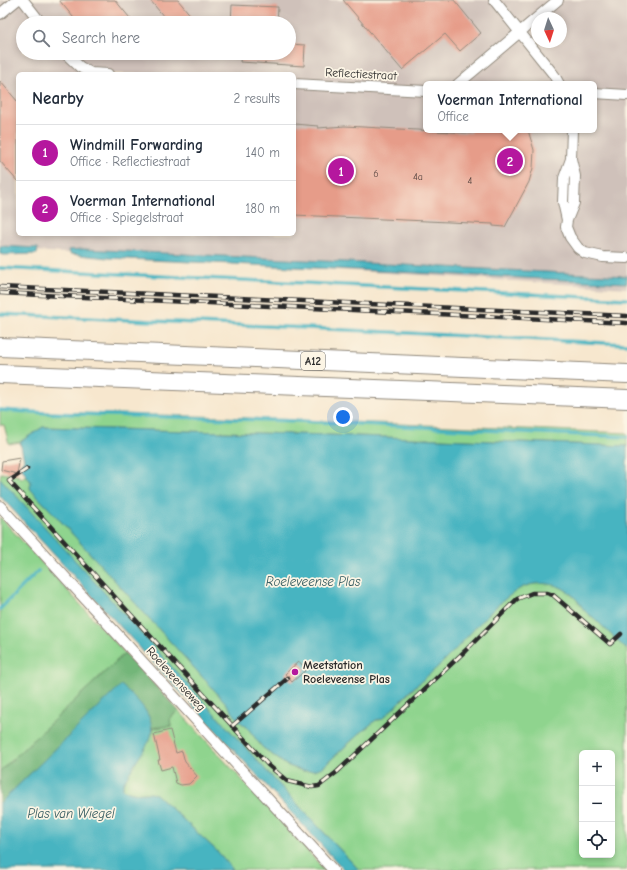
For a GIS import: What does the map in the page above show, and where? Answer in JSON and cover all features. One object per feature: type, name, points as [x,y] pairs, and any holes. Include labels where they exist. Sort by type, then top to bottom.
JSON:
[{"type":"highway","name":"A12","points":[[0,347],[627,374]]},
{"type":"highway","name":"A12","points":[[0,374],[627,399]]},
{"type":"street","points":[[0,14],[17,0]]},
{"type":"street","points":[[23,0],[36,16]]},
{"type":"street","points":[[494,0],[557,81]]},
{"type":"street","points":[[462,81],[558,0]]},
{"type":"street","points":[[72,60],[80,67],[89,72]]},
{"type":"street","name":"Reflectiestraat","points":[[296,84],[423,91]]},
{"type":"street","points":[[597,93],[627,95]]},
{"type":"street","points":[[572,133],[571,159],[575,176],[574,203],[567,220],[566,227],[570,237],[578,248],[585,253],[604,257],[627,258]]},
{"type":"street","name":"Roeleveenseweg","points":[[0,506],[333,870]]},
{"type":"shaded area","points":[[0,0],[627,0],[627,288],[0,249]]},
{"type":"green space","points":[[0,411],[198,416],[627,433],[627,446],[329,435],[43,427],[20,442],[9,444],[4,425],[0,425]]},
{"type":"green space","points":[[1,473],[19,476],[21,479],[26,475],[31,482],[30,488],[32,491],[226,703],[239,721],[247,727],[262,747],[286,765],[303,771],[315,770],[324,766],[376,720],[380,720],[392,710],[492,610],[517,590],[526,586],[540,583],[555,585],[564,589],[570,593],[588,614],[627,650],[627,870],[359,870],[274,779],[0,478]]},
{"type":"green space","points":[[0,517],[125,653],[0,771]]},
{"type":"green space","points":[[125,653],[178,710],[170,719],[171,726],[152,728],[147,713],[121,686],[0,803],[0,771]]},
{"type":"green space","points":[[178,710],[325,870],[233,870],[219,853],[156,794],[132,793],[123,789],[123,783],[153,732],[152,728],[171,726],[170,719]]},
{"type":"water","points":[[0,246],[38,248],[37,254],[3,255],[0,254]]},
{"type":"water","points":[[83,249],[627,276],[627,283],[108,258],[70,254],[69,250]]},
{"type":"water","name":"Roeleveense Plas","points":[[43,427],[329,435],[627,446],[627,650],[586,612],[572,595],[561,587],[549,584],[525,586],[520,588],[498,605],[435,670],[410,691],[386,716],[382,719],[376,720],[324,766],[315,770],[303,771],[286,765],[262,747],[247,727],[239,721],[226,703],[32,491],[30,488],[31,482],[21,467],[24,460],[20,442]]},
{"type":"water","points":[[0,478],[274,779],[359,870],[344,870],[0,496]]},
{"type":"water","name":"Plas van Wiegel","points":[[121,685],[139,702],[149,716],[152,732],[150,740],[123,783],[123,789],[132,793],[156,794],[219,853],[233,870],[0,870],[0,803]]},
{"type":"building","points":[[59,0],[115,0],[128,16],[72,16]]},
{"type":"building","points":[[150,0],[178,0],[191,16],[163,16]]},
{"type":"building","points":[[343,0],[454,0],[481,33],[460,51],[445,34],[402,70]]},
{"type":"building","points":[[232,5],[278,7],[277,16],[231,16]]},
{"type":"building","points":[[296,44],[305,45],[304,66],[240,62],[240,60],[296,60]]},
{"type":"building","points":[[0,81],[16,100],[16,180],[0,161]]},
{"type":"building","points":[[296,124],[318,126],[318,128],[345,126],[423,130],[423,133],[529,133],[534,150],[533,168],[529,182],[505,227],[493,226],[493,224],[296,215]]},
{"type":"building","points":[[20,458],[17,474],[1,470],[2,461]]},
{"type":"building","name":"Meetstation Roeleveense Plas","points":[[299,661],[306,670],[292,682],[285,674]]},
{"type":"building","points":[[170,730],[176,753],[182,751],[185,762],[197,776],[189,784],[181,785],[176,783],[172,767],[161,770],[154,734]]},
{"type":"waterway","points":[[0,268],[627,299]]},
{"type":"waterway","points":[[0,314],[627,344]]},
{"type":"waterway","points":[[0,410],[47,413],[299,421],[627,437]]},
{"type":"waterway","points":[[0,609],[38,571]]},
{"type":"railway","points":[[0,287],[627,316]]},
{"type":"railway","points":[[0,293],[627,323]]},
{"type":"railway","points":[[27,469],[9,481],[268,765],[287,781],[312,787],[319,786],[337,772],[465,651],[517,599],[532,593],[547,593],[553,595],[610,644],[621,634]]},
{"type":"railway","points":[[232,726],[288,678]]},
{"type":"place","name":"Voerman International","points":[[510,161]]},
{"type":"place","name":"Windmill Forwarding","points":[[341,171]]},
{"type":"place","name":"Meetstation Roeleveense Plas","points":[[295,672]]}]
